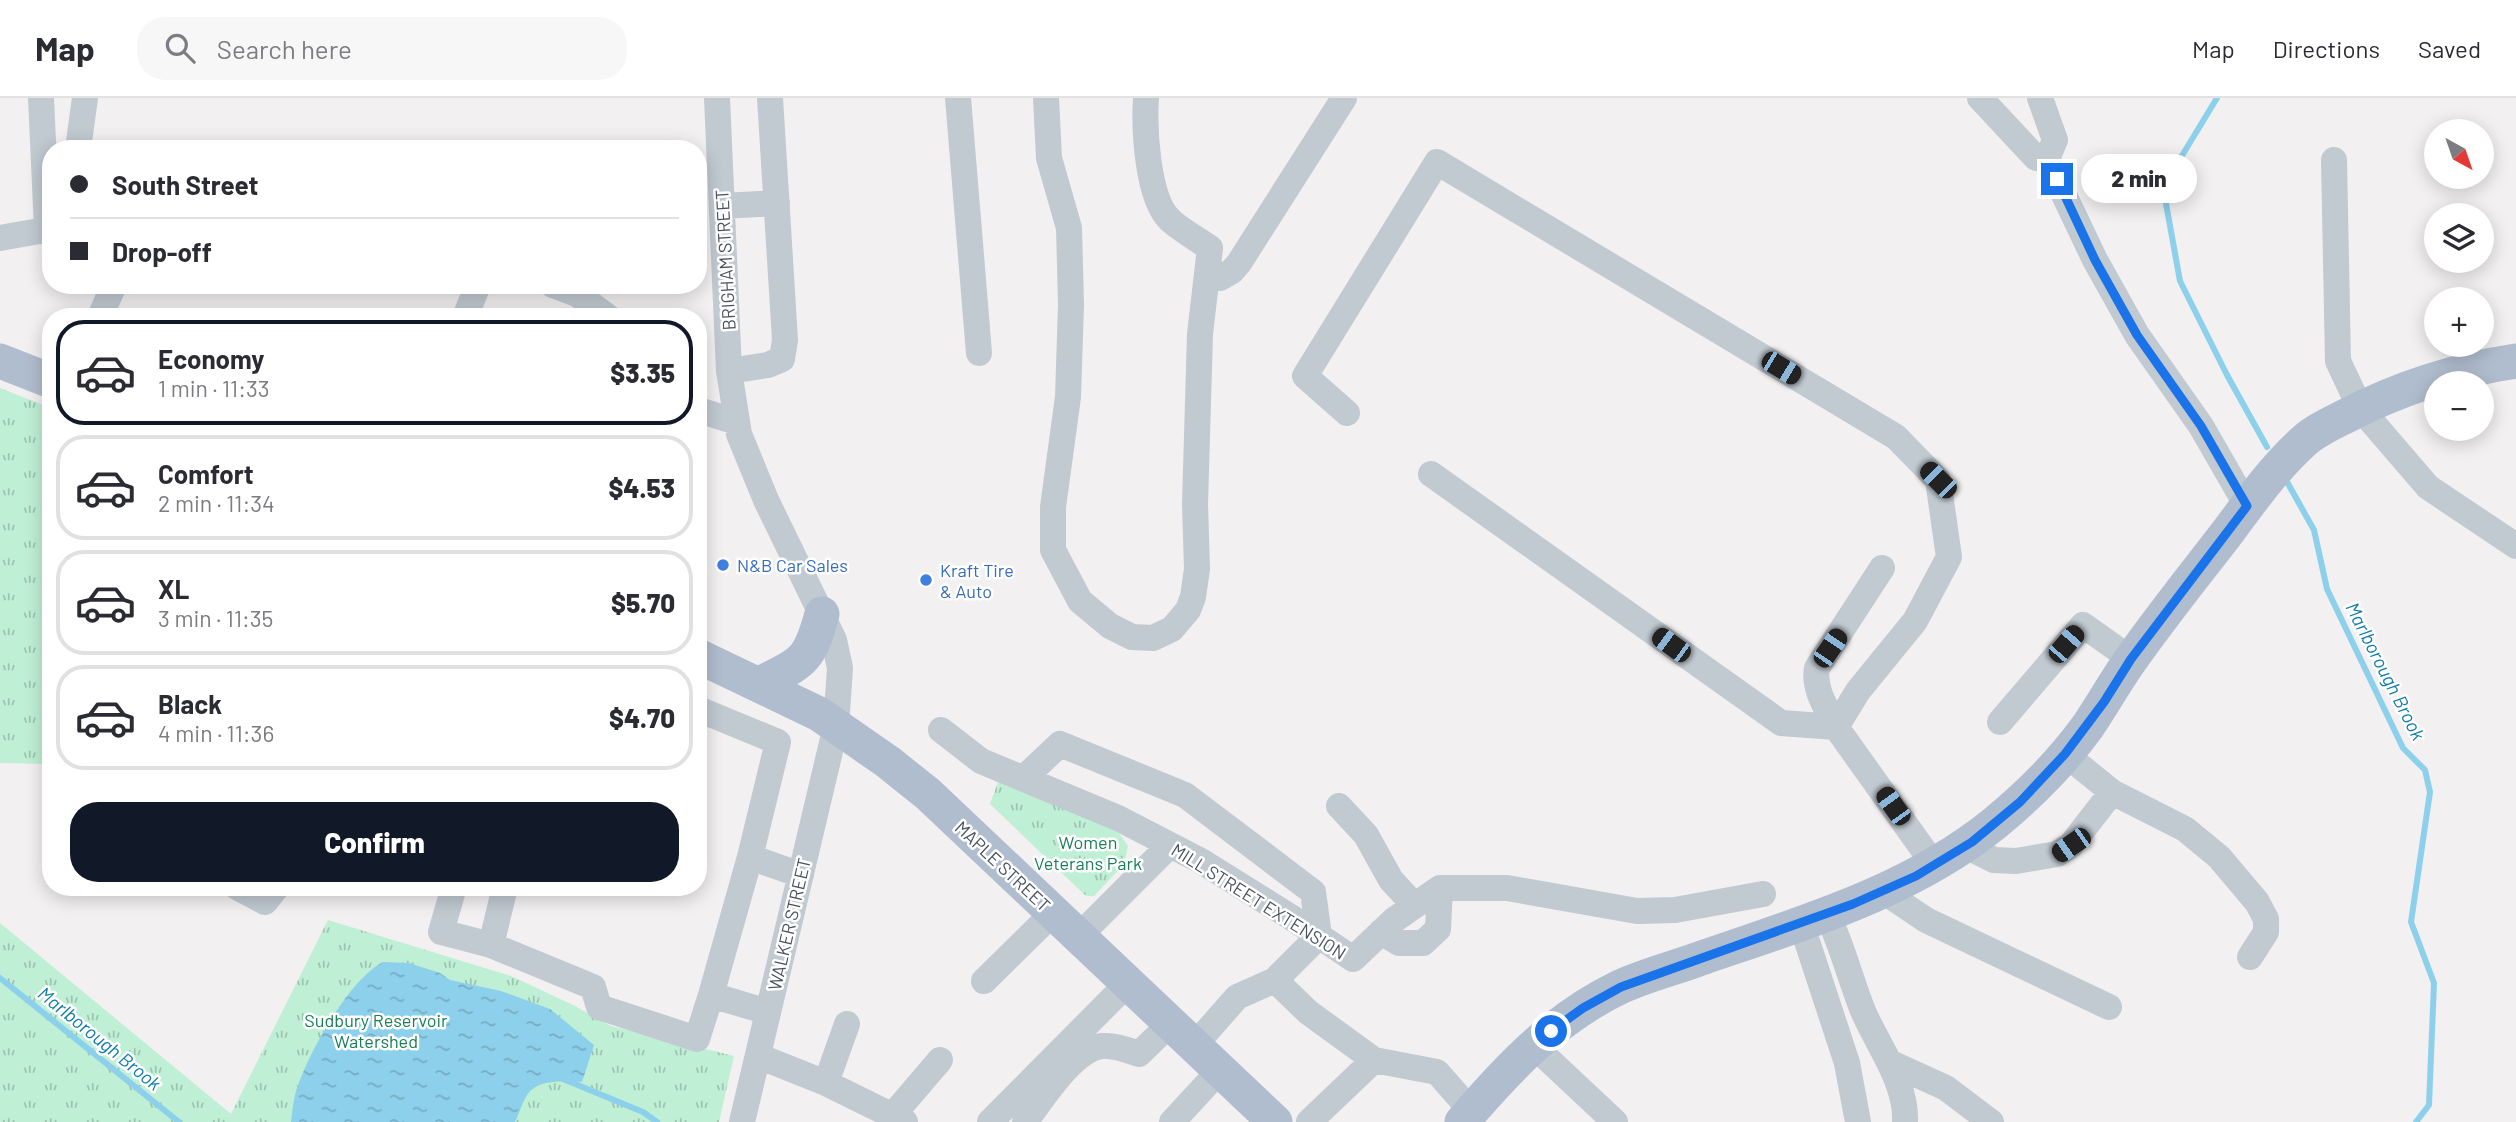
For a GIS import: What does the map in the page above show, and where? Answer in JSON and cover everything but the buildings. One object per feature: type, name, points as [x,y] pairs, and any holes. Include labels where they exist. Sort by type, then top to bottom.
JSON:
[{"type":"main road","points":[[0,361],[42,378]]},
{"type":"main road","points":[[1459,1117],[1534,1046],[1583,1008],[1621,987],[1883,891],[1935,866],[1966,846],[2020,802],[2065,754],[2104,702],[2131,659],[2247,506],[2304,440],[2391,393],[2455,372],[2516,361]]},
{"type":"main road","points":[[760,684],[800,663],[814,644],[822,614]]},
{"type":"main road","name":"MAPLE STREET","points":[[707,660],[818,714],[888,762],[928,794],[1275,1122]]},
{"type":"street","points":[[41,98],[44,140]]},
{"type":"street","points":[[79,140],[85,98]]},
{"type":"street","name":"BRIGHAM STREET","points":[[717,98],[729,370],[739,434],[766,500],[822,614]]},
{"type":"street","points":[[729,370],[768,365],[782,359],[785,340],[770,98]]},
{"type":"street","points":[[958,98],[979,353]]},
{"type":"street","points":[[1046,98],[1049,159],[1069,228],[1071,305],[1068,397],[1053,507],[1053,550],[1080,601],[1110,626],[1132,637],[1153,638],[1172,629],[1188,610],[1193,597],[1197,569],[1195,505],[1200,334],[1210,248],[1170,220],[1163,212],[1154,191],[1144,117],[1146,98]]},
{"type":"street","points":[[1207,275],[1220,278],[1239,263],[1344,98]]},
{"type":"street","points":[[1980,98],[2036,158],[2047,159]]},
{"type":"street","points":[[2040,98],[2054,141],[2047,159],[2095,260],[2137,335],[2201,426],[2247,506]]},
{"type":"street","points":[[2334,160],[2338,361],[2360,408],[2428,487],[2516,546]]},
{"type":"street","points":[[1347,413],[1305,376],[1437,162],[1896,437],[1938,480],[1949,558],[1915,621],[1858,691],[1836,727]]},
{"type":"street","points":[[722,206],[777,203]]},
{"type":"street","points":[[0,238],[42,230]]},
{"type":"street","points":[[577,294],[596,308]]},
{"type":"street","points":[[707,413],[737,422]]},
{"type":"street","points":[[1431,474],[1781,723],[1836,727]]},
{"type":"street","points":[[1882,568],[1817,668],[1815,678],[1820,697],[1836,727],[1935,866]]},
{"type":"street","name":"WALKER STREET","points":[[742,1122],[836,726],[840,668],[834,640],[822,614]]},
{"type":"street","points":[[2000,722],[2083,625],[2131,659]]},
{"type":"street","points":[[451,896],[441,932],[491,945],[593,986],[599,1007],[697,1039],[750,857],[778,742],[707,713]]},
{"type":"street","name":"MILL STREET EXTENSION","points":[[941,730],[981,761],[1025,777],[1047,789],[1118,818],[1201,861],[1353,959],[1381,932]]},
{"type":"street","points":[[1025,777],[1060,744],[1185,796],[1313,892],[1319,936],[1275,980],[1237,998],[1182,1035],[1139,1054],[1102,1046],[1085,1052],[1048,1090],[1031,1114]]},
{"type":"street","points":[[2065,754],[2112,792],[2185,830],[2219,857],[2257,902],[2266,919],[2266,932],[2250,957]]},
{"type":"street","points":[[1966,846],[1994,860],[2016,861],[2057,855],[2071,845],[2112,792]]},
{"type":"street","points":[[1339,806],[1366,835],[1391,880],[1414,905]]},
{"type":"street","points":[[1078,937],[1170,845]]},
{"type":"street","points":[[750,857],[801,875]]},
{"type":"street","points":[[1440,888],[1438,929],[1423,943],[1399,943],[1381,932],[1440,888],[1507,888],[1637,911],[1675,909],[1763,894]]},
{"type":"street","points":[[1883,891],[1926,920],[2109,1007]]},
{"type":"street","points":[[254,896],[265,902],[270,896]]},
{"type":"street","points":[[491,945],[503,896]]},
{"type":"street","points":[[984,981],[1053,913]]},
{"type":"street","points":[[1814,918],[1839,939],[1850,978],[1889,1062],[1906,1107],[1905,1122]]},
{"type":"street","points":[[1814,918],[1858,1122]]},
{"type":"street","points":[[1275,980],[1308,1013],[1374,1060],[1437,1072],[1459,1117]]},
{"type":"street","points":[[990,1122],[1128,983]]},
{"type":"street","points":[[711,995],[768,1012]]},
{"type":"street","points":[[826,1083],[847,1024]]},
{"type":"street","points":[[1534,1046],[1615,1122]]},
{"type":"street","points":[[758,1056],[826,1083],[899,1119],[940,1060]]},
{"type":"street","points":[[1309,1122],[1374,1060]]},
{"type":"street","points":[[1889,1062],[1946,1088],[1991,1122]]},
{"type":"street","points":[[1171,1122],[1220,1070]]},
{"type":"green space","points":[[0,388],[42,404],[42,764],[0,763]]},
{"type":"green space","name":"Women Veterans Park","points":[[998,782],[1082,814],[1119,833],[1128,846],[1124,864],[1094,896],[1086,896],[990,804]]},
{"type":"green space","name":"Sudbury Reservoir Watershed","points":[[328,920],[511,976],[611,1026],[734,1056],[719,1122],[0,1122],[0,923],[231,1114]]},
{"type":"water","points":[[383,962],[409,963],[440,973],[450,980],[501,991],[550,1009],[594,1045],[582,1082],[552,1082],[538,1086],[527,1095],[515,1122],[291,1122],[300,1079],[318,1041],[356,985]]},
{"type":"waterway","name":"Marlborough Brook","points":[[2217,98],[2163,187],[2180,281],[2267,447]]},
{"type":"waterway","name":"Marlborough Brook","points":[[2286,480],[2314,530],[2327,589],[2403,748],[2425,770],[2430,792],[2411,922],[2434,983],[2429,1105],[2416,1122]]},
{"type":"waterway","name":"Marlborough Brook","points":[[0,978],[179,1122]]},
{"type":"waterway","name":"Marlborough Brook","points":[[563,1079],[643,1112],[657,1122]]},
{"type":"place","name":"N&B Car Sales","points":[[723,565]]},
{"type":"place","name":"Kraft Tire & Auto","points":[[926,580]]},
{"type":"route","points":[[1551,1031],[1583,1008],[1621,987],[1853,904],[1916,876],[1972,842],[2020,802],[2086,729],[2131,659],[2247,506],[2201,426],[2137,335],[2095,260],[2057,179]]}]
